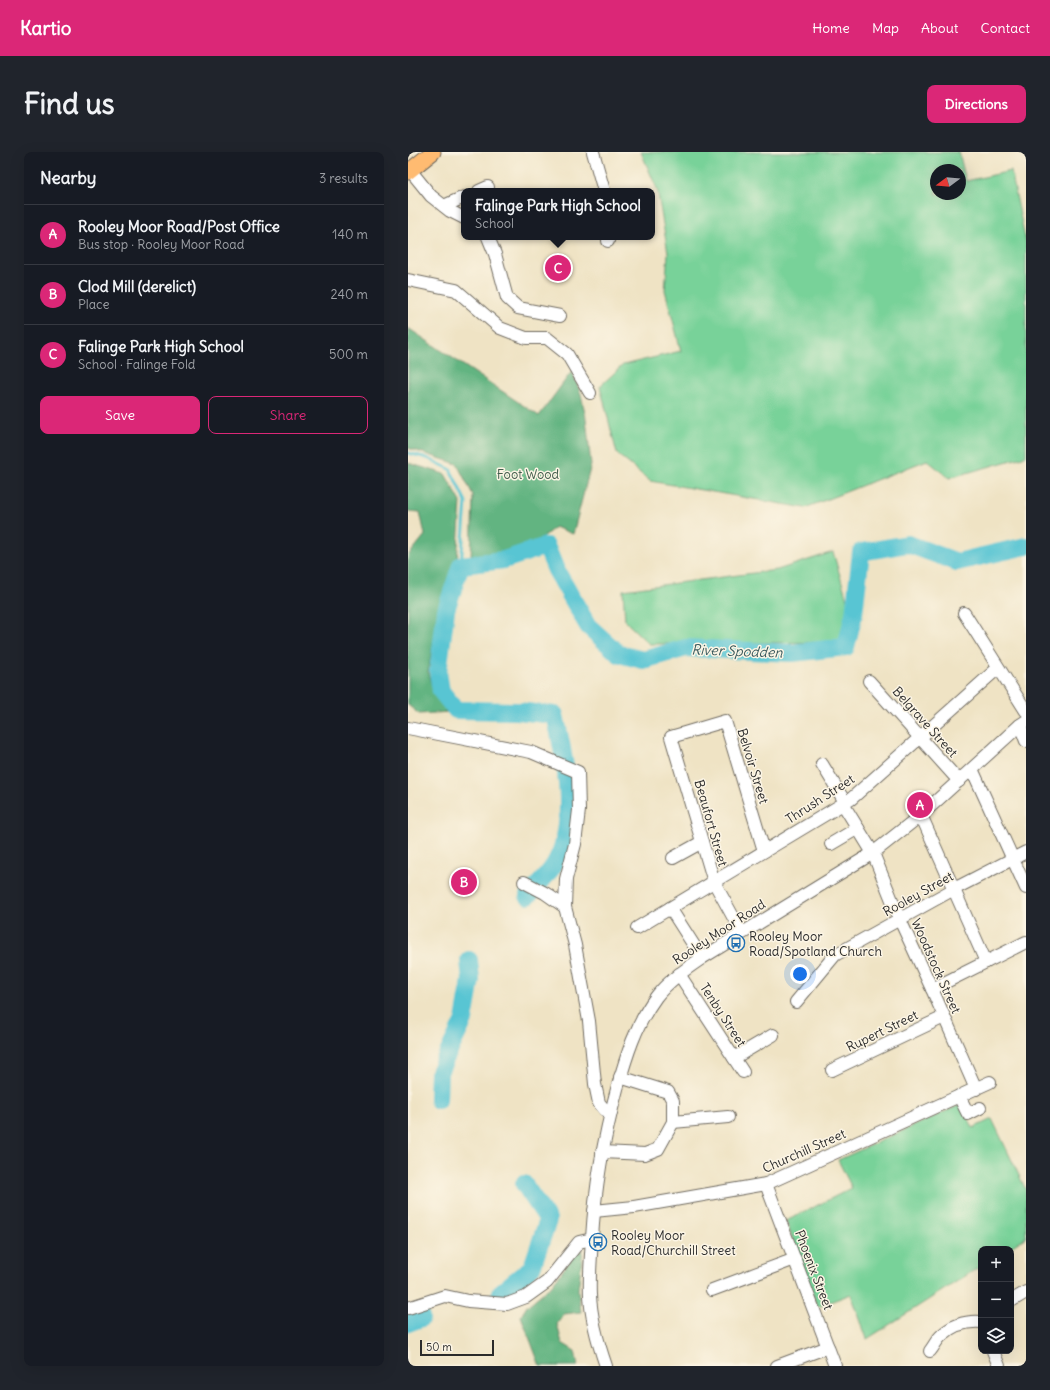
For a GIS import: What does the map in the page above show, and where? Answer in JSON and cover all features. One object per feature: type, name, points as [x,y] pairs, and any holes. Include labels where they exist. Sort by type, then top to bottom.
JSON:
[{"type":"main road","points":[[409,171],[433,152]]},
{"type":"street","points":[[593,152],[603,188]]},
{"type":"street","points":[[409,171],[431,196],[461,216]]},
{"type":"street","points":[[444,206],[461,198]]},
{"type":"street","points":[[489,240],[495,254],[507,298],[518,308],[560,316]]},
{"type":"street","points":[[408,280],[456,290],[500,328],[526,338],[547,338],[567,354],[590,393]]},
{"type":"street","points":[[964,613],[1026,711]]},
{"type":"street","name":"Thrush Street","points":[[637,928],[851,799],[998,668]]},
{"type":"street","name":"Belgrave Street","points":[[869,681],[959,781]]},
{"type":"street","name":"Belvoir Street","points":[[692,731],[725,721],[764,851]]},
{"type":"street","points":[[1023,723],[1026,741]]},
{"type":"street","name":"Rooley Moor Road","points":[[606,1366],[597,1339],[590,1297],[590,1265],[594,1211],[602,1152],[620,1077],[632,1041],[656,996],[680,974],[702,958],[742,932],[873,853],[921,816],[1023,723]]},
{"type":"street","points":[[408,728],[531,752],[578,772],[579,810],[575,844],[566,879],[565,907],[589,1021],[595,1084],[599,1103],[605,1110],[611,1111]]},
{"type":"street","name":"Beaufort Street","points":[[692,731],[671,737],[714,882],[742,932]]},
{"type":"street","name":"Woodstock Street","points":[[822,764],[873,853],[900,920],[976,1089]]},
{"type":"street","points":[[972,769],[1026,888]]},
{"type":"street","points":[[921,816],[986,962]]},
{"type":"street","points":[[831,844],[858,828]]},
{"type":"street","points":[[673,858],[702,842]]},
{"type":"street","name":"Rooley Street","points":[[796,1002],[835,955],[954,889],[1026,852]]},
{"type":"street","points":[[524,882],[545,893],[565,907]]},
{"type":"street","points":[[670,908],[702,958]]},
{"type":"street","points":[[932,989],[1026,942]]},
{"type":"street","name":"Tenby Street","points":[[680,974],[743,1072]]},
{"type":"street","name":"Rupert Street","points":[[832,1070],[944,1017]]},
{"type":"street","points":[[734,1058],[773,1035]]},
{"type":"street","points":[[602,1152],[645,1154],[658,1149],[673,1122],[673,1101],[668,1092],[620,1077]]},
{"type":"street","name":"Churchill Street","points":[[594,1211],[634,1207],[766,1184],[990,1082]]},
{"type":"street","points":[[959,1096],[968,1114],[980,1108]]},
{"type":"street","points":[[673,1122],[728,1117]]},
{"type":"street","name":"Phoenix Street","points":[[766,1184],[835,1366]]},
{"type":"street","points":[[408,1308],[445,1296],[468,1301],[507,1304],[526,1297],[547,1282],[579,1242],[592,1239]]},
{"type":"street","points":[[712,1290],[795,1260]]},
{"type":"street","points":[[1014,1299],[1026,1292]]},
{"type":"street","points":[[930,1351],[942,1335],[960,1324],[972,1321],[978,1322]]},
{"type":"street","points":[[777,1366],[828,1347]]},
{"type":"street","points":[[995,1354],[999,1366]]},
{"type":"green space","points":[[641,152],[959,152],[962,164],[930,164],[930,200],[966,200],[966,181],[1011,171],[1026,243],[1026,456],[949,478],[927,460],[805,508],[650,481],[617,454],[600,386],[623,365],[681,351],[665,290],[668,253],[657,189]]},
{"type":"green space","name":"Foot Wood","points":[[408,328],[539,416],[572,371],[581,394],[586,418],[591,465],[573,534],[555,527],[541,539],[513,550],[471,558],[473,495],[457,464],[408,448]]},
{"type":"green space","points":[[408,463],[445,474],[461,502],[457,562],[440,604],[428,673],[434,693],[450,712],[419,714],[408,705],[408,556],[425,535],[420,512],[408,511]]},
{"type":"green space","points":[[833,552],[849,606],[845,642],[649,644],[625,621],[623,590],[777,570]]},
{"type":"green space","points":[[962,1104],[973,1128],[992,1119],[1026,1190],[1026,1237],[1012,1246],[978,1246],[978,1268],[867,1339],[851,1294],[817,1307],[786,1221],[852,1188],[838,1160]]},
{"type":"green space","points":[[583,1250],[578,1290],[581,1312],[564,1314],[557,1324],[562,1343],[575,1351],[578,1366],[540,1366],[521,1316],[527,1306],[551,1286],[576,1253]]},
{"type":"waterway","points":[[408,453],[427,458],[450,469],[466,502],[461,565]]},
{"type":"waterway","name":"River Spodden","points":[[528,896],[554,865],[562,849],[568,811],[568,791],[563,751],[555,715],[517,711],[456,710],[441,691],[438,672],[446,610],[461,565],[504,560],[546,546],[556,570],[588,626],[619,654],[643,660],[686,648],[792,653],[846,647],[854,614],[861,552],[908,544],[957,562],[1026,546]]},
{"type":"waterway","name":"River Spodden","points":[[438,1100],[439,1072],[464,1020],[471,980],[469,960]]},
{"type":"waterway","name":"River Spodden","points":[[500,1293],[532,1267],[548,1220],[524,1184]]},
{"type":"waterway","name":"River Spodden","points":[[408,1323],[421,1318]]},
{"type":"place","name":"Falinge Park High School","points":[[558,268]]},
{"type":"place","name":"Rooley Moor Road/Post Office","points":[[920,805]]},
{"type":"place","name":"Clod Mill (derelict)","points":[[464,882]]},
{"type":"place","name":"Rooley Moor Road/Spotland Church","points":[[736,943]]},
{"type":"place","name":"Rooley Moor Road/Churchill Street","points":[[598,1242]]}]
